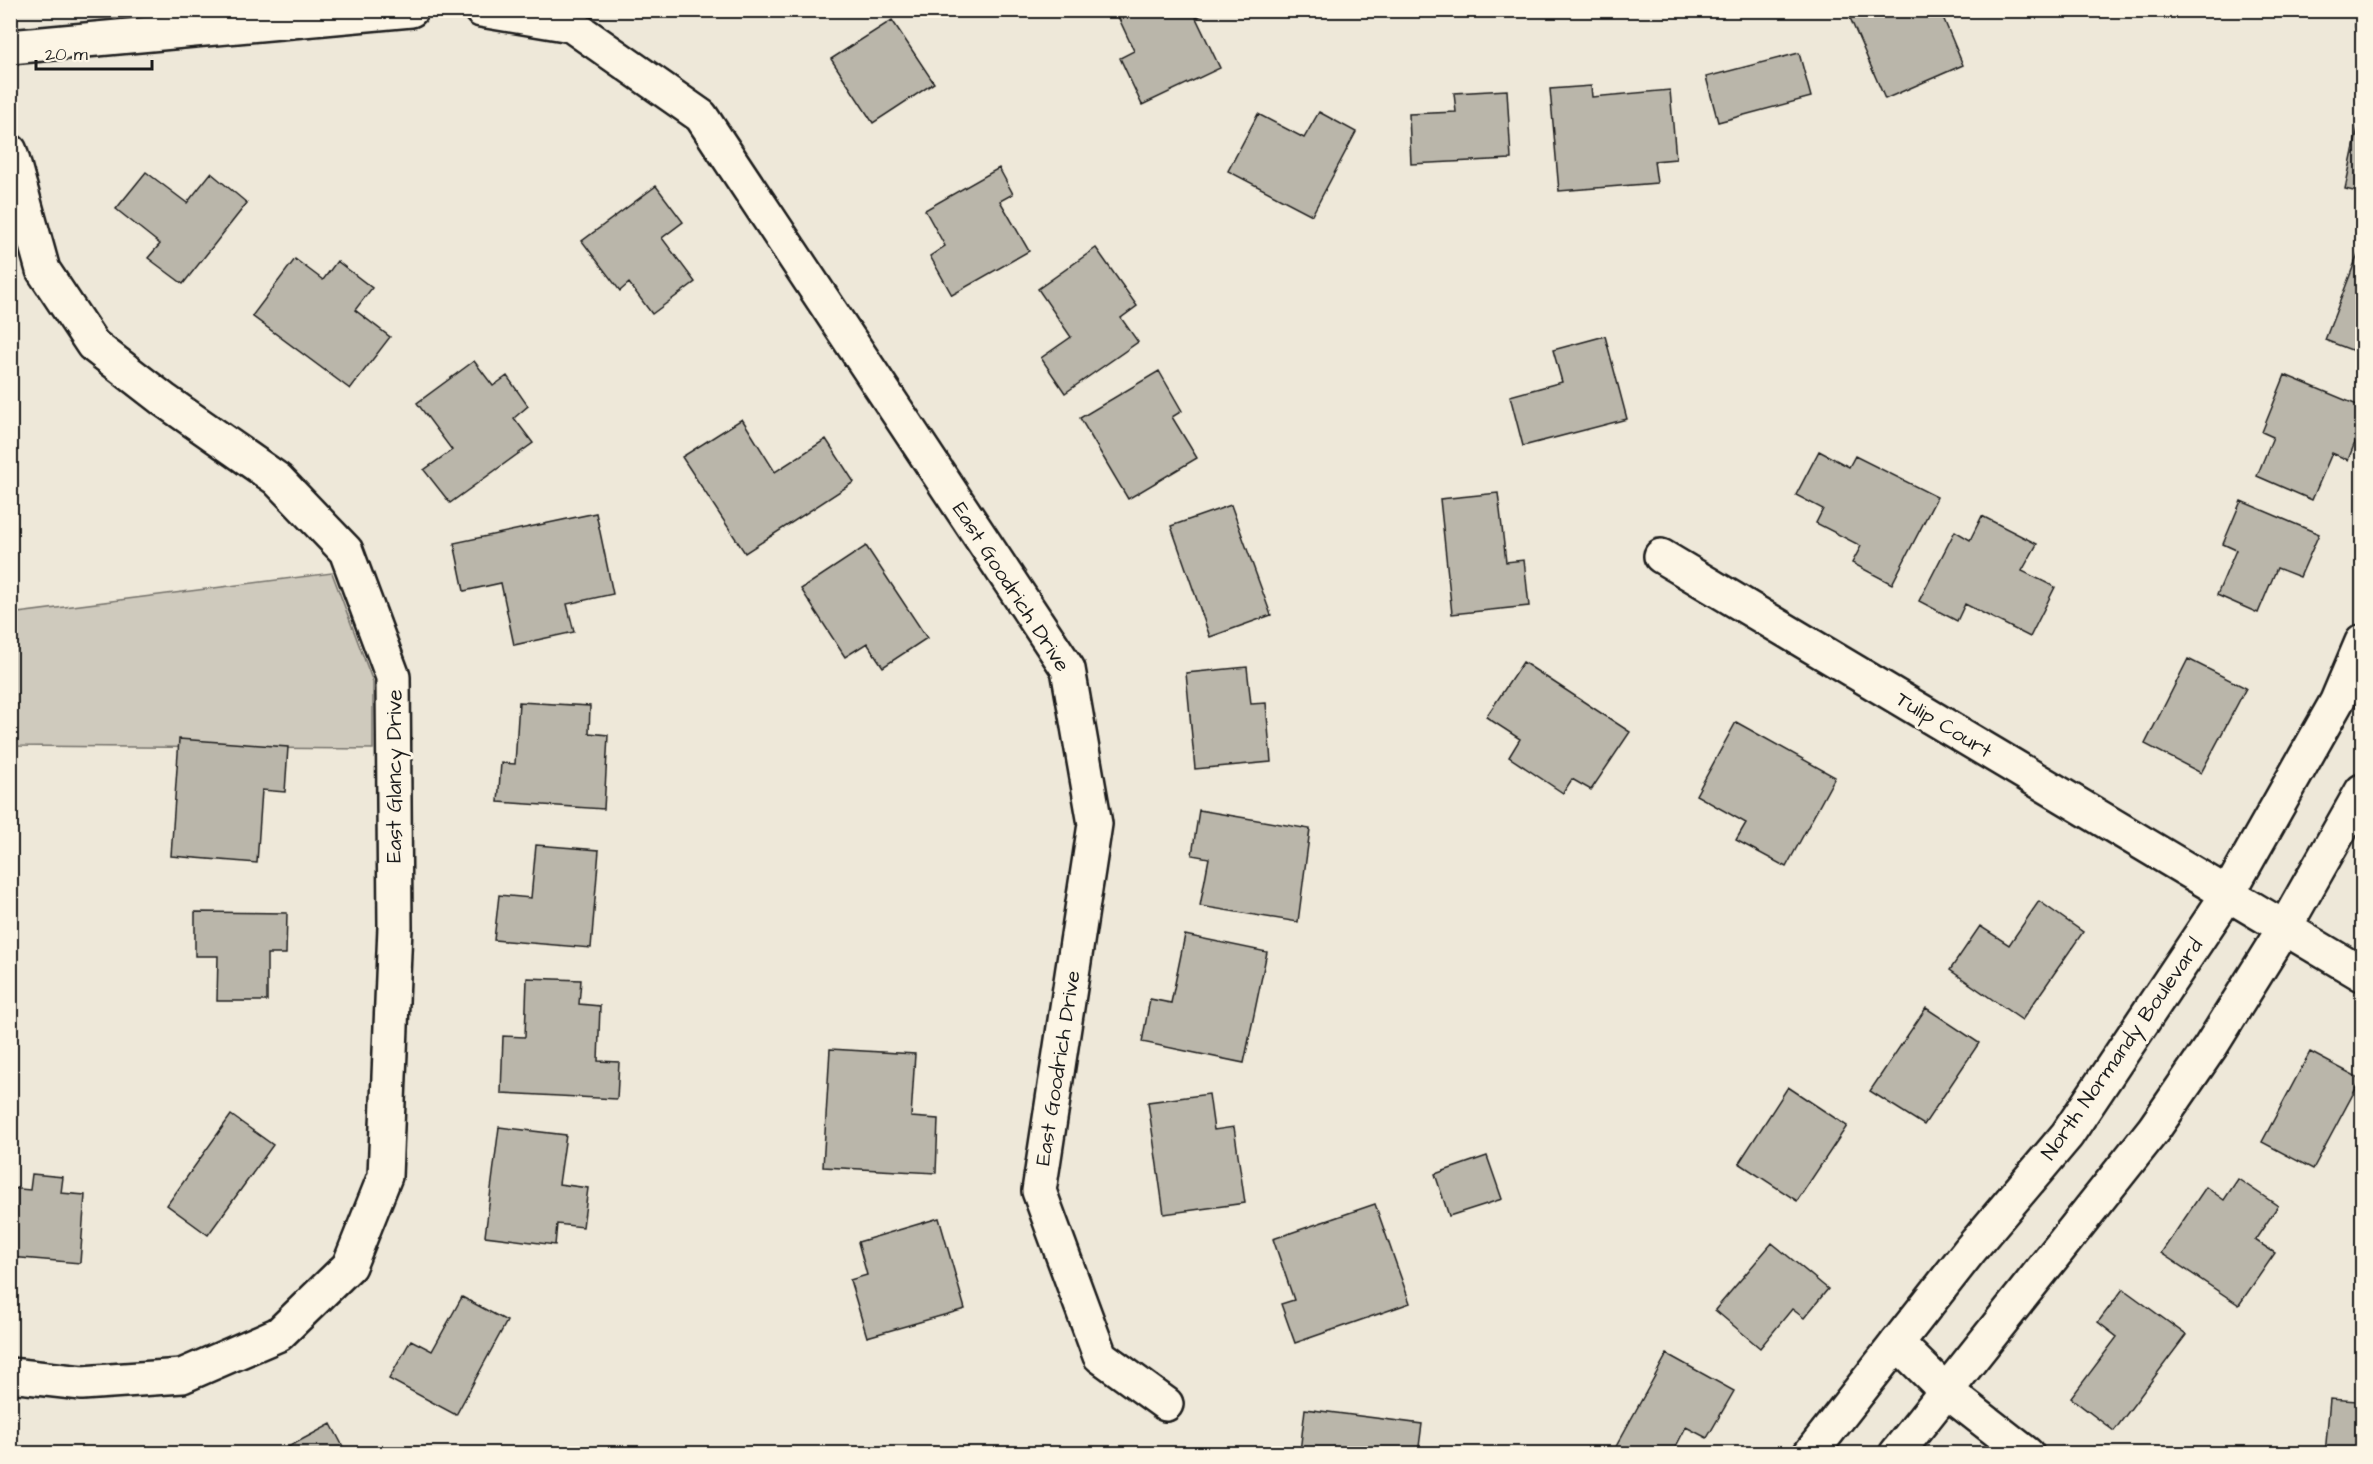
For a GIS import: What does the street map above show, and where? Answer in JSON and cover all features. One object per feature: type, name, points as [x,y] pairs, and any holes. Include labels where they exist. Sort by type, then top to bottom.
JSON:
[{"type":"street","points":[[10,47],[411,10]]},
{"type":"street","name":"East Goodrich Drive","points":[[481,10],[571,25],[701,116],[1068,669],[1095,824],[1039,1191],[1100,1356],[1166,1404]]},
{"type":"street","name":"East Glancy Drive","points":[[10,152],[43,270],[93,345],[164,400],[276,479],[346,551],[393,677],[394,927],[385,1176],[349,1266],[279,1334],[182,1376],[82,1383],[10,1375]]},
{"type":"street","name":"Tulip Court","points":[[1661,556],[2362,974]]},
{"type":"street","name":"North Normandy Boulevard","points":[[1810,1454],[1970,1251],[2067,1135],[2228,894],[2337,701],[2362,642]]},
{"type":"street","points":[[1896,1454],[2154,1129],[2211,1046],[2286,927],[2362,791]]},
{"type":"street","points":[[1897,1342],[1945,1390],[2027,1454]]},
{"type":"shaded area","points":[[332,573],[373,682],[373,749],[11,746],[10,614]]},
{"type":"building","points":[[1115,10],[1212,10],[1196,18],[1220,68],[1142,105],[1120,58],[1134,51]]},
{"type":"building","points":[[1854,10],[1940,10],[1963,65],[1885,99],[1848,13]]},
{"type":"building","points":[[2357,10],[2362,10],[2362,27],[2355,26]]},
{"type":"building","points":[[892,20],[934,83],[873,123],[831,59]]},
{"type":"building","points":[[1799,53],[1811,97],[1718,122],[1706,77]]},
{"type":"building","points":[[1591,86],[1592,97],[1670,90],[1676,159],[1654,161],[1657,183],[1559,191],[1550,89]]},
{"type":"building","points":[[1507,90],[1511,159],[1411,164],[1409,114],[1456,112],[1454,93]]},
{"type":"building","points":[[2362,109],[2362,193],[2345,189]]},
{"type":"building","points":[[1319,112],[1356,132],[1312,215],[1228,171],[1258,114],[1304,138]]},
{"type":"building","points":[[999,168],[1013,194],[1000,201],[1029,251],[952,295],[930,256],[945,246],[925,210]]},
{"type":"building","points":[[146,172],[187,203],[211,173],[247,203],[183,284],[148,258],[160,244],[116,209]]},
{"type":"building","points":[[656,186],[683,222],[662,238],[695,282],[652,314],[629,283],[620,291],[582,241]]},
{"type":"building","points":[[1096,248],[1137,306],[1121,318],[1138,342],[1065,393],[1041,358],[1071,337],[1038,289]]},
{"type":"building","points":[[2360,249],[2362,250],[2362,354],[2325,340]]},
{"type":"building","points":[[295,259],[323,280],[337,261],[372,288],[355,310],[390,337],[350,389],[252,316]]},
{"type":"building","points":[[1605,336],[1627,419],[1523,446],[1510,396],[1562,382],[1553,350]]},
{"type":"building","points":[[474,361],[493,386],[507,376],[528,406],[514,418],[533,443],[450,503],[424,470],[452,450],[417,403]]},
{"type":"building","points":[[1159,371],[1182,411],[1172,417],[1197,458],[1128,499],[1080,418]]},
{"type":"building","points":[[2285,375],[2362,407],[2362,425],[2348,460],[2332,453],[2312,500],[2257,476],[2273,437],[2262,432]]},
{"type":"building","points":[[742,419],[775,472],[826,439],[854,482],[745,553],[682,457]]},
{"type":"building","points":[[1819,451],[1849,467],[1855,456],[1937,497],[1892,584],[1852,563],[1861,546],[1816,523],[1823,509],[1796,495]]},
{"type":"building","points":[[1498,493],[1506,562],[1524,560],[1529,606],[1452,614],[1440,499]]},
{"type":"building","points":[[2241,501],[2319,534],[2300,577],[2277,568],[2258,613],[2217,595],[2236,550],[2223,544]]},
{"type":"building","points":[[1231,505],[1271,615],[1210,637],[1171,526]]},
{"type":"building","points":[[596,513],[613,594],[567,604],[574,632],[514,645],[501,583],[464,591],[454,543]]},
{"type":"building","points":[[1982,516],[2037,544],[2022,571],[2055,587],[2030,637],[1965,604],[1957,621],[1919,601],[1955,531],[1970,540]]},
{"type":"building","points":[[866,546],[927,638],[883,667],[867,643],[845,657],[801,589]]},
{"type":"building","points":[[2188,659],[2246,688],[2201,773],[2145,744]]},
{"type":"building","points":[[1523,662],[1630,732],[1591,790],[1572,779],[1563,793],[1509,757],[1520,739],[1486,717]]},
{"type":"building","points":[[1247,667],[1251,704],[1266,703],[1271,762],[1195,769],[1186,673]]},
{"type":"building","points":[[519,702],[590,706],[589,733],[608,735],[604,809],[498,802],[501,763],[515,764]]},
{"type":"building","points":[[1736,722],[1835,777],[1786,867],[1736,840],[1746,823],[1696,795]]},
{"type":"building","points":[[179,739],[288,747],[285,792],[262,790],[257,863],[171,856]]},
{"type":"building","points":[[1199,810],[1310,829],[1298,922],[1200,906],[1209,858],[1192,855]]},
{"type":"building","points":[[536,845],[599,850],[591,948],[494,940],[499,895],[531,898]]},
{"type":"building","points":[[2039,901],[2083,932],[2022,1020],[1950,970],[1980,926],[2009,945]]},
{"type":"building","points":[[195,912],[287,913],[286,954],[267,954],[267,1001],[217,1001],[218,956],[195,956]]},
{"type":"building","points":[[1185,935],[1267,952],[1244,1063],[1142,1042],[1150,999],[1171,1003]]},
{"type":"building","points":[[527,978],[581,980],[579,1004],[600,1006],[598,1061],[619,1062],[617,1099],[501,1093],[503,1036],[525,1037]]},
{"type":"building","points":[[1926,1008],[1979,1043],[1924,1125],[1870,1091]]},
{"type":"building","points":[[830,1049],[915,1054],[911,1117],[938,1119],[936,1173],[823,1167]]},
{"type":"building","points":[[2310,1052],[2361,1079],[2313,1169],[2262,1142]]},
{"type":"building","points":[[1788,1087],[1847,1126],[1797,1201],[1739,1163]]},
{"type":"building","points":[[1209,1094],[1214,1130],[1234,1127],[1245,1203],[1164,1214],[1148,1102]]},
{"type":"building","points":[[231,1115],[273,1145],[208,1235],[167,1205]]},
{"type":"building","points":[[499,1127],[566,1135],[559,1184],[588,1188],[583,1227],[557,1224],[555,1245],[485,1236]]},
{"type":"building","points":[[1487,1156],[1502,1199],[1449,1216],[1435,1174]]},
{"type":"building","points":[[32,1174],[63,1177],[61,1193],[85,1195],[80,1263],[10,1257],[10,1188],[30,1190]]},
{"type":"building","points":[[2238,1179],[2278,1206],[2255,1240],[2275,1253],[2239,1305],[2161,1253],[2206,1187],[2224,1200]]},
{"type":"building","points":[[1375,1204],[1410,1303],[1295,1343],[1281,1304],[1294,1300],[1273,1239]]},
{"type":"building","points":[[939,1218],[965,1309],[867,1337],[850,1280],[867,1275],[858,1242]]},
{"type":"building","points":[[1772,1243],[1828,1289],[1804,1318],[1792,1309],[1760,1348],[1715,1310]]},
{"type":"building","points":[[2123,1289],[2186,1335],[2114,1431],[2071,1398],[2117,1337],[2098,1322]]},
{"type":"building","points":[[462,1297],[507,1321],[456,1415],[389,1379],[411,1340],[432,1351]]},
{"type":"building","points":[[1667,1354],[1734,1391],[1707,1438],[1686,1427],[1672,1454],[1616,1454],[1613,1452]]},
{"type":"building","points":[[2359,1381],[2362,1382],[2362,1454],[2325,1454],[2330,1399],[2357,1401]]},
{"type":"building","points":[[1305,1409],[1422,1424],[1418,1454],[1300,1452]]},
{"type":"building","points":[[331,1424],[347,1454],[275,1454]]}]
